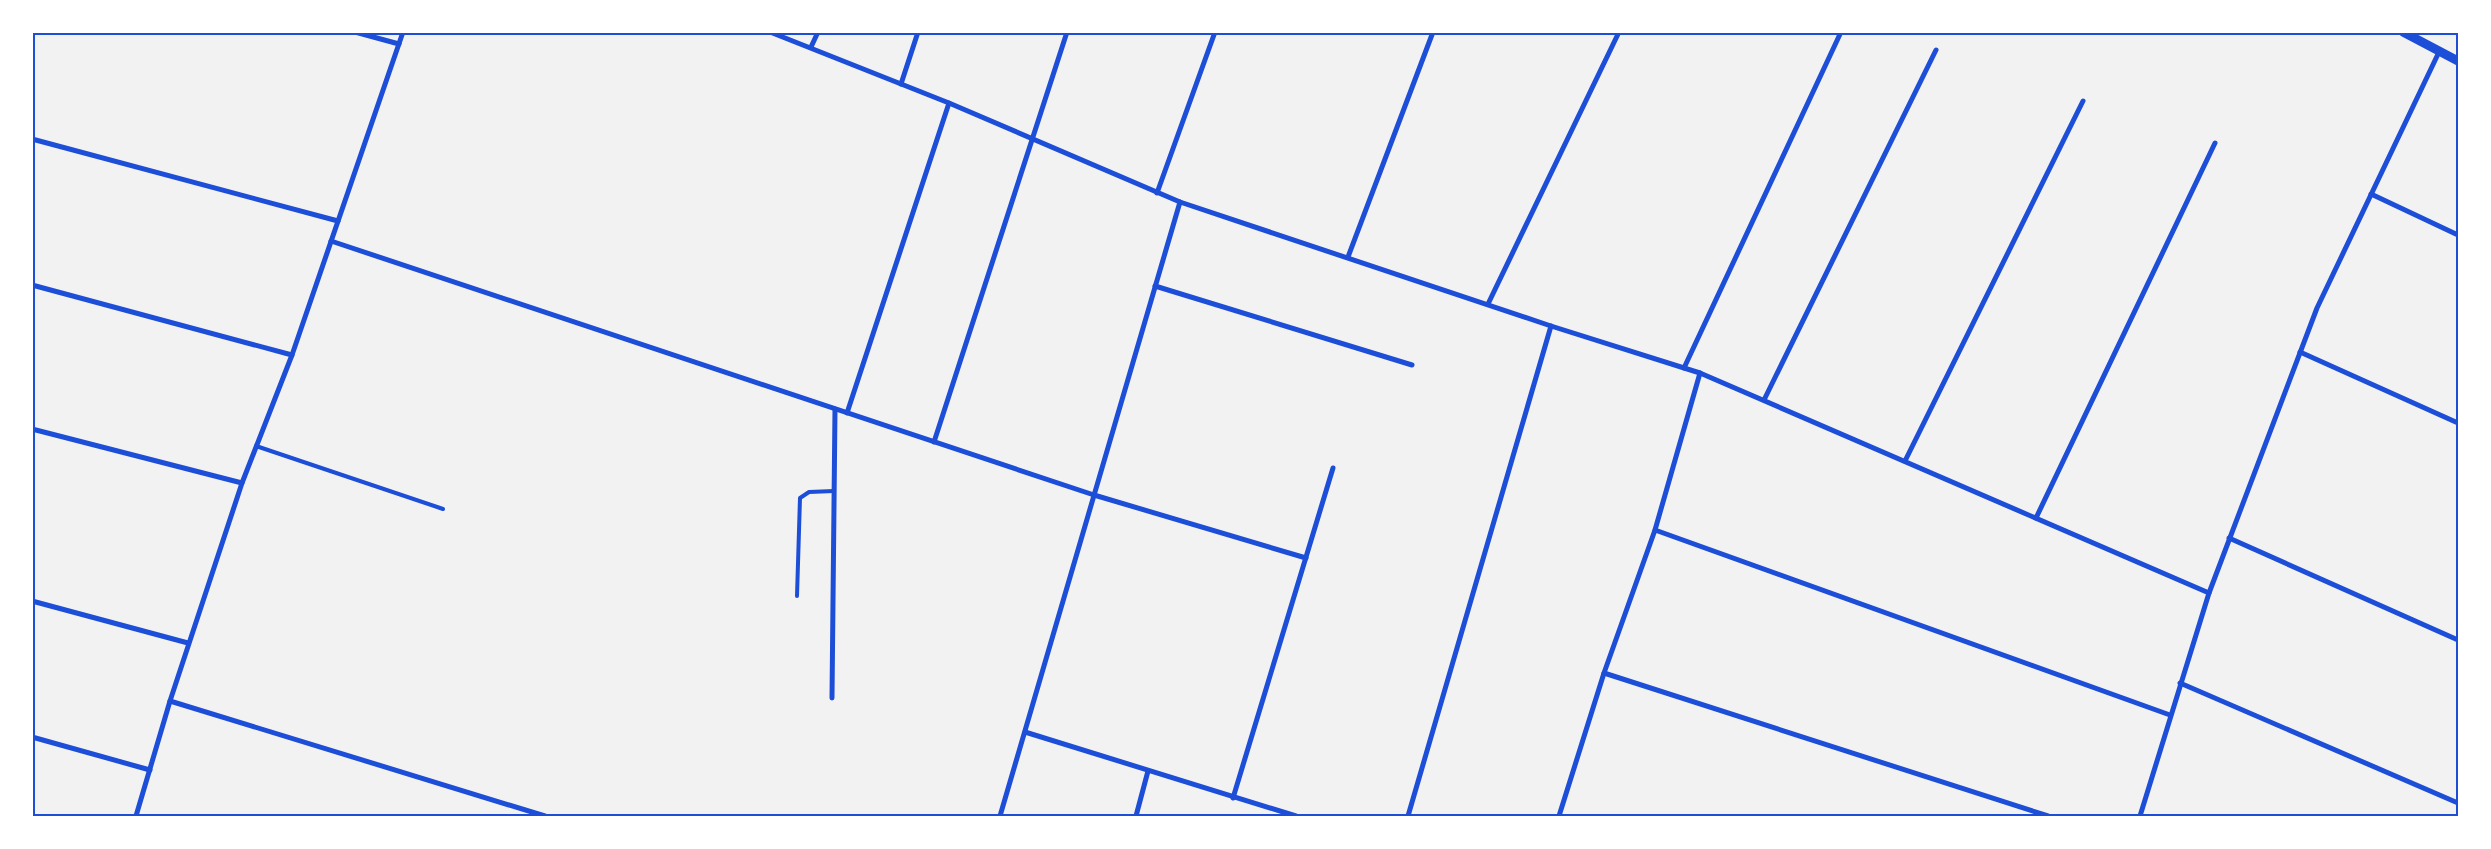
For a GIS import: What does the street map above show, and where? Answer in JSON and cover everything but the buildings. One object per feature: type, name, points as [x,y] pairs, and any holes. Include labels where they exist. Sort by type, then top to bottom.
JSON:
[{"type":"street","points":[[355,32],[399,44]]},
{"type":"street","points":[[136,816],[188,642],[242,482],[292,355],[403,32]]},
{"type":"street","points":[[770,32],[949,103],[1180,202],[1551,326],[1700,372],[2209,593]]},
{"type":"street","points":[[811,47],[818,32]]},
{"type":"street","points":[[901,84],[918,32]]},
{"type":"street","points":[[934,442],[1067,32]]},
{"type":"street","points":[[1157,193],[1215,32]]},
{"type":"street","points":[[1348,257],[1433,32]]},
{"type":"street","points":[[1488,304],[1619,32]]},
{"type":"street","points":[[1684,368],[1841,32]]},
{"type":"street","points":[[2403,32],[2458,61]]},
{"type":"street","points":[[1764,400],[1936,50]]},
{"type":"street","points":[[2140,816],[2209,593],[2316,308],[2439,52]]},
{"type":"street","points":[[1905,461],[2083,101]]},
{"type":"street","points":[[847,413],[949,103]]},
{"type":"street","points":[[32,139],[338,221]]},
{"type":"street","points":[[2036,518],[2215,143]]},
{"type":"street","points":[[2371,194],[2458,235]]},
{"type":"street","points":[[1000,816],[1180,202]]},
{"type":"street","points":[[331,240],[1094,495],[1306,558]]},
{"type":"street","points":[[32,285],[292,355]]},
{"type":"street","points":[[1155,286],[1412,365]]},
{"type":"street","points":[[1408,816],[1551,326]]},
{"type":"street","points":[[2300,352],[2458,423]]},
{"type":"street","points":[[1558,816],[1604,673],[1655,530],[1700,372]]},
{"type":"street","points":[[832,698],[835,409]]},
{"type":"street","points":[[32,429],[242,482]]},
{"type":"street","points":[[1233,798],[1333,468]]},
{"type":"street","points":[[1655,530],[2170,715]]},
{"type":"street","points":[[2229,538],[2458,640]]},
{"type":"street","points":[[32,601],[188,642]]},
{"type":"street","points":[[1604,673],[2048,816]]},
{"type":"street","points":[[2180,683],[2458,803]]},
{"type":"street","points":[[170,701],[545,816]]},
{"type":"street","points":[[1025,732],[1281,814],[1296,816]]},
{"type":"street","points":[[32,736],[150,770]]},
{"type":"street","points":[[1136,816],[1148,771]]},
{"type":"lane","points":[[256,446],[443,509]]},
{"type":"lane","points":[[797,596],[800,498],[809,492],[834,491]]}]
